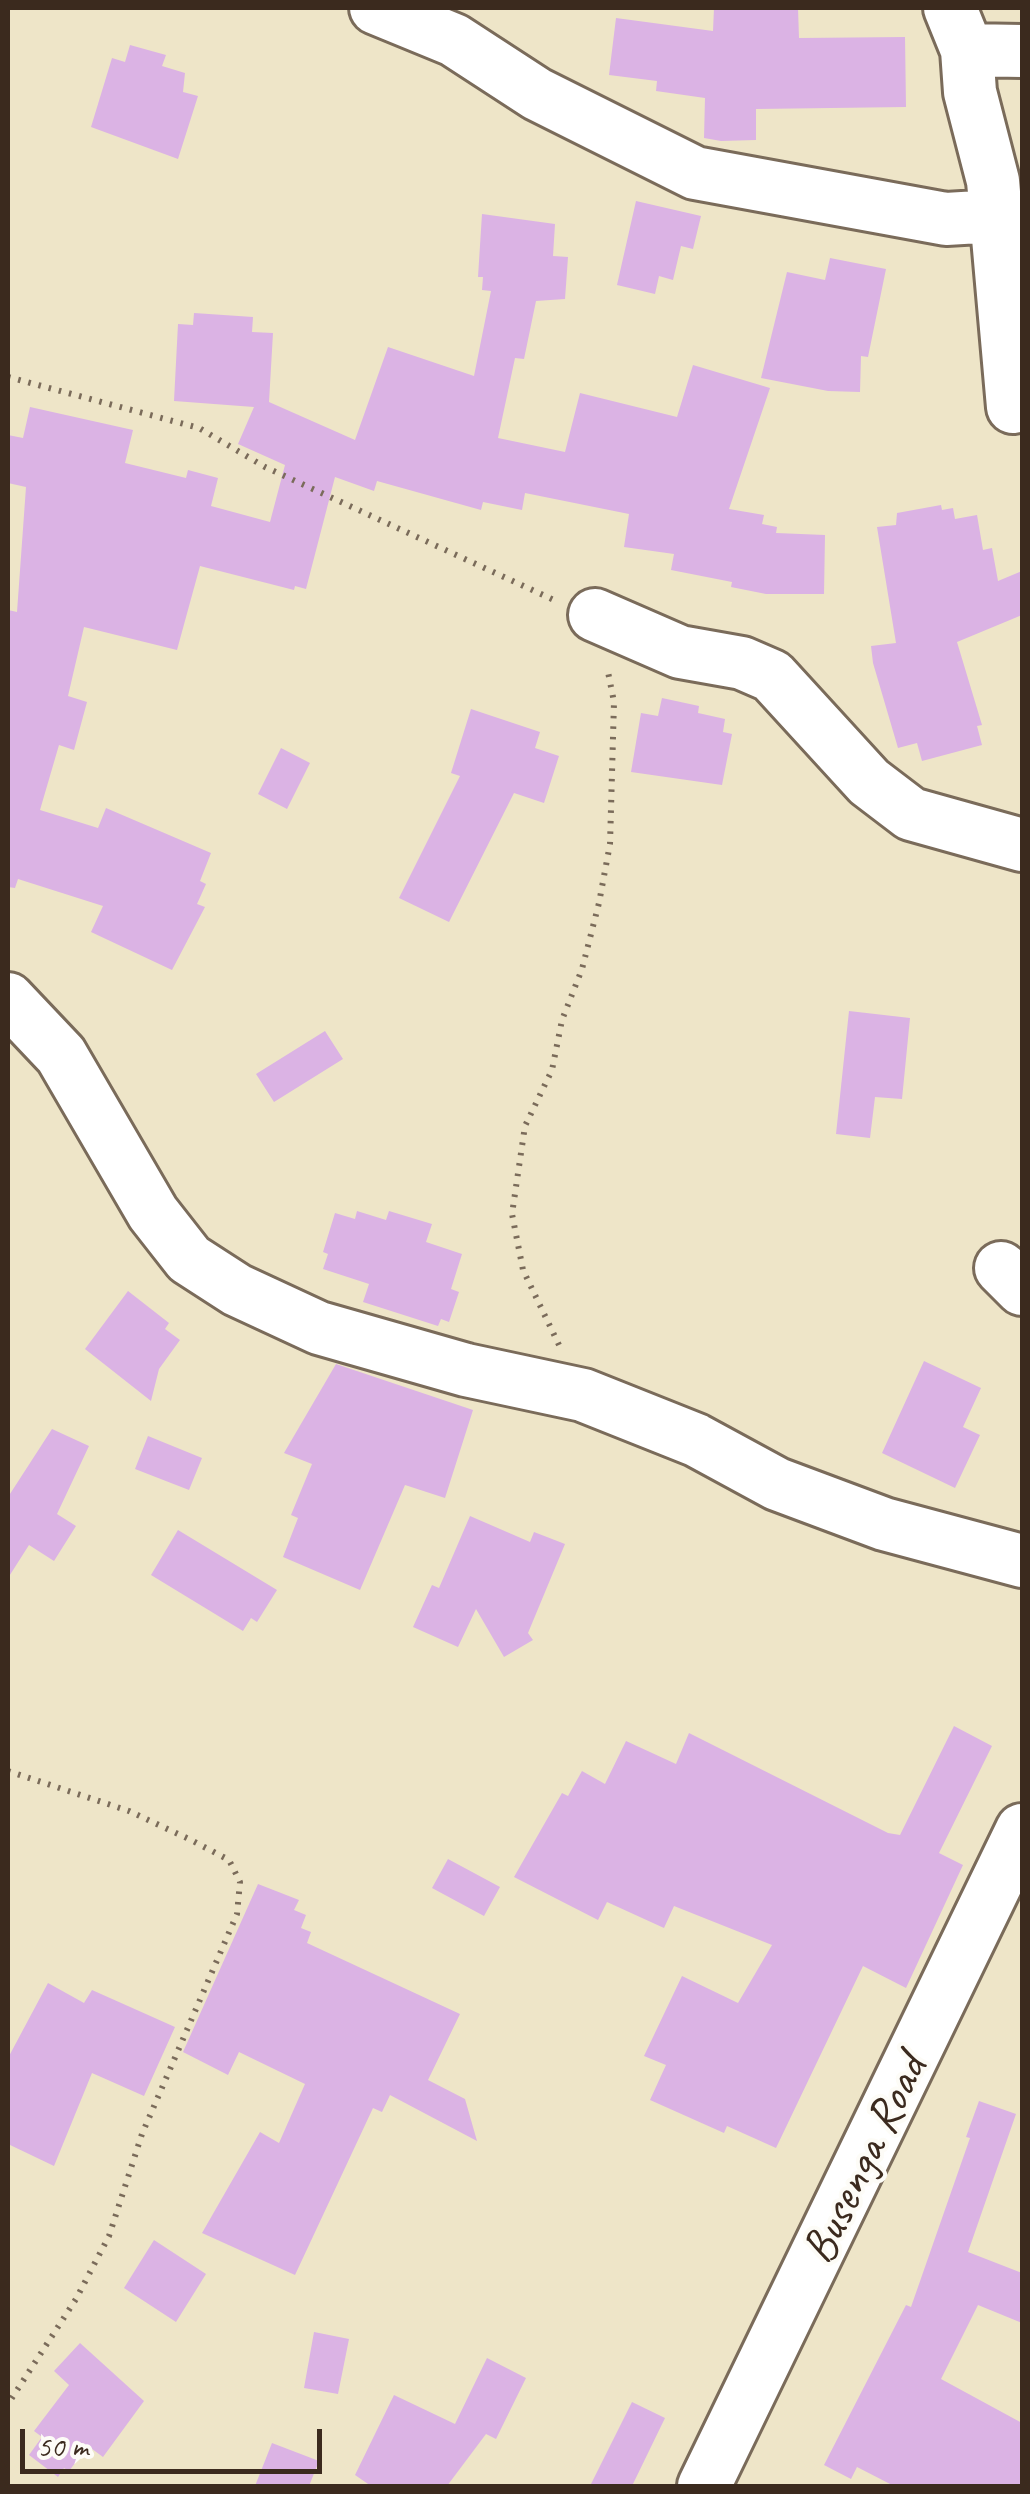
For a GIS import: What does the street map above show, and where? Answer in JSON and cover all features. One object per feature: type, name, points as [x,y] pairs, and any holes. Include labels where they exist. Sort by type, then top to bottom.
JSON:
[{"type":"street","points":[[376,8],[454,40],[537,94],[695,174],[946,219],[996,216]]},
{"type":"street","points":[[1013,407],[993,181],[958,29],[1022,51]]},
{"type":"street","points":[[595,615],[680,652],[742,663],[772,676],[869,782],[911,814],[1022,845]]},
{"type":"street","points":[[8,999],[61,1055],[153,1212],[189,1260],[237,1290],[319,1328],[466,1370],[584,1396],[696,1440],[778,1484],[849,1511],[1022,1561]]},
{"type":"street","name":"Busenga Road","points":[[704,2486],[1004,1916],[1022,1830]]},
{"type":"path","points":[[8,377],[199,428],[310,488],[527,590],[595,615],[614,702],[610,844],[594,920],[562,1020],[552,1070],[526,1126],[512,1214],[523,1270],[584,1396]]},
{"type":"path","points":[[8,1771],[129,1811],[191,1840],[229,1860],[240,1882],[238,1914],[142,2134],[109,2236],[76,2299],[8,2404]]},
{"type":"building","points":[[714,8],[798,8],[799,38],[905,37],[906,107],[756,109],[756,140],[721,141],[704,138],[705,98],[656,91],[657,81],[609,75],[616,18],[713,31]]},
{"type":"building","points":[[130,45],[166,55],[162,66],[185,73],[183,92],[198,96],[178,159],[91,127],[112,58],[125,62]]},
{"type":"building","points":[[636,201],[701,216],[693,249],[681,246],[673,280],[659,276],[655,294],[617,285]]},
{"type":"building","points":[[482,214],[555,224],[553,256],[568,257],[565,299],[536,301],[524,359],[515,358],[498,438],[565,452],[580,393],[677,417],[693,365],[770,388],[729,509],[764,515],[762,524],[777,527],[776,533],[825,535],[824,594],[766,594],[731,587],[732,582],[671,570],[674,554],[624,547],[629,514],[525,493],[522,510],[483,502],[481,510],[377,481],[374,491],[335,477],[306,589],[295,586],[294,590],[200,566],[177,650],[84,627],[68,696],[87,702],[74,750],[59,745],[40,810],[98,828],[106,808],[211,853],[200,881],[206,884],[197,904],[205,907],[172,970],[91,932],[103,906],[18,879],[15,888],[8,887],[8,610],[17,612],[26,487],[8,483],[8,435],[23,438],[30,407],[133,430],[125,463],[186,478],[188,470],[218,478],[211,506],[270,522],[285,465],[238,444],[254,407],[174,401],[178,324],[193,325],[194,313],[253,317],[252,332],[273,333],[269,402],[355,440],[388,347],[474,376],[491,291],[482,290],[483,277],[478,277]]},
{"type":"building","points":[[830,258],[886,269],[868,357],[861,356],[860,392],[828,391],[761,378],[787,272],[825,280]]},
{"type":"building","points":[[941,505],[942,510],[953,508],[955,519],[977,515],[983,550],[992,548],[998,581],[1022,571],[1022,615],[957,642],[982,725],[977,726],[982,745],[922,761],[917,743],[898,748],[873,663],[871,646],[896,643],[877,527],[896,525],[897,513]]},
{"type":"building","points":[[662,698],[699,706],[698,713],[725,719],[723,732],[732,734],[722,785],[631,772],[641,713],[658,716]]},
{"type":"building","points":[[471,709],[540,732],[535,748],[559,756],[544,803],[514,793],[449,922],[399,898],[460,776],[451,773]]},
{"type":"building","points":[[281,748],[310,763],[287,809],[258,794]]},
{"type":"building","points":[[849,1011],[910,1018],[902,1099],[875,1097],[870,1138],[836,1134]]},
{"type":"building","points":[[325,1031],[343,1059],[274,1102],[256,1074]]},
{"type":"building","points":[[357,1211],[386,1220],[389,1211],[432,1224],[426,1242],[462,1254],[451,1289],[459,1292],[449,1322],[441,1319],[438,1326],[363,1302],[369,1284],[323,1269],[328,1254],[323,1252],[335,1213],[355,1219]]},
{"type":"building","points":[[128,1291],[169,1323],[165,1329],[180,1340],[159,1369],[151,1401],[85,1349]]},
{"type":"building","points":[[924,1361],[981,1388],[963,1427],[980,1435],[955,1488],[882,1453]]},
{"type":"building","points":[[336,1364],[473,1410],[445,1498],[405,1485],[360,1590],[283,1557],[298,1518],[291,1515],[312,1464],[284,1453]]},
{"type":"building","points":[[52,1429],[89,1446],[57,1514],[76,1526],[54,1561],[29,1545],[8,1578],[8,1497]]},
{"type":"building","points":[[148,1436],[202,1458],[189,1490],[135,1469]]},
{"type":"building","points":[[470,1516],[530,1542],[534,1532],[565,1544],[528,1633],[533,1640],[504,1657],[476,1609],[458,1647],[413,1627],[432,1585],[439,1588]]},
{"type":"building","points":[[178,1530],[277,1590],[257,1622],[251,1618],[243,1631],[151,1575]]},
{"type":"building","points":[[954,1726],[992,1746],[939,1853],[963,1865],[906,1988],[863,1966],[776,2148],[727,2126],[724,2133],[650,2100],[666,2065],[644,2056],[682,1976],[738,2003],[772,1945],[674,1906],[664,1928],[607,1902],[598,1920],[514,1877],[562,1793],[568,1796],[582,1771],[605,1784],[626,1741],[676,1764],[689,1733],[888,1833],[900,1835]]},
{"type":"building","points":[[448,1859],[500,1887],[484,1916],[432,1888]]},
{"type":"building","points":[[258,1884],[299,1900],[294,1910],[306,1915],[301,1928],[311,1932],[307,1943],[460,2014],[428,2080],[465,2099],[477,2141],[390,2095],[382,2112],[373,2108],[295,2275],[202,2233],[260,2132],[279,2143],[305,2084],[239,2052],[228,2075],[183,2052]]},
{"type":"building","points":[[48,1983],[84,2003],[92,1990],[175,2027],[144,2096],[92,2073],[54,2166],[8,2144],[8,2058]]},
{"type":"building","points":[[979,2101],[1016,2114],[968,2252],[1022,2273],[1022,2323],[978,2305],[941,2379],[1022,2423],[1022,2486],[894,2486],[857,2467],[851,2479],[824,2465],[906,2305],[911,2307],[970,2138],[966,2137]]},
{"type":"building","points":[[154,2240],[206,2274],[176,2322],[124,2288]]},
{"type":"building","points":[[314,2332],[349,2339],[338,2394],[304,2388]]},
{"type":"building","points":[[80,2343],[144,2401],[103,2457],[88,2446],[69,2471],[64,2468],[58,2477],[29,2455],[42,2437],[34,2431],[69,2385],[54,2371]]},
{"type":"building","points":[[487,2358],[526,2378],[496,2439],[486,2434],[447,2486],[371,2486],[355,2475],[394,2395],[455,2424]]},
{"type":"building","points":[[632,2402],[665,2418],[632,2486],[590,2486]]},
{"type":"building","points":[[272,2443],[319,2461],[309,2486],[255,2486]]}]
